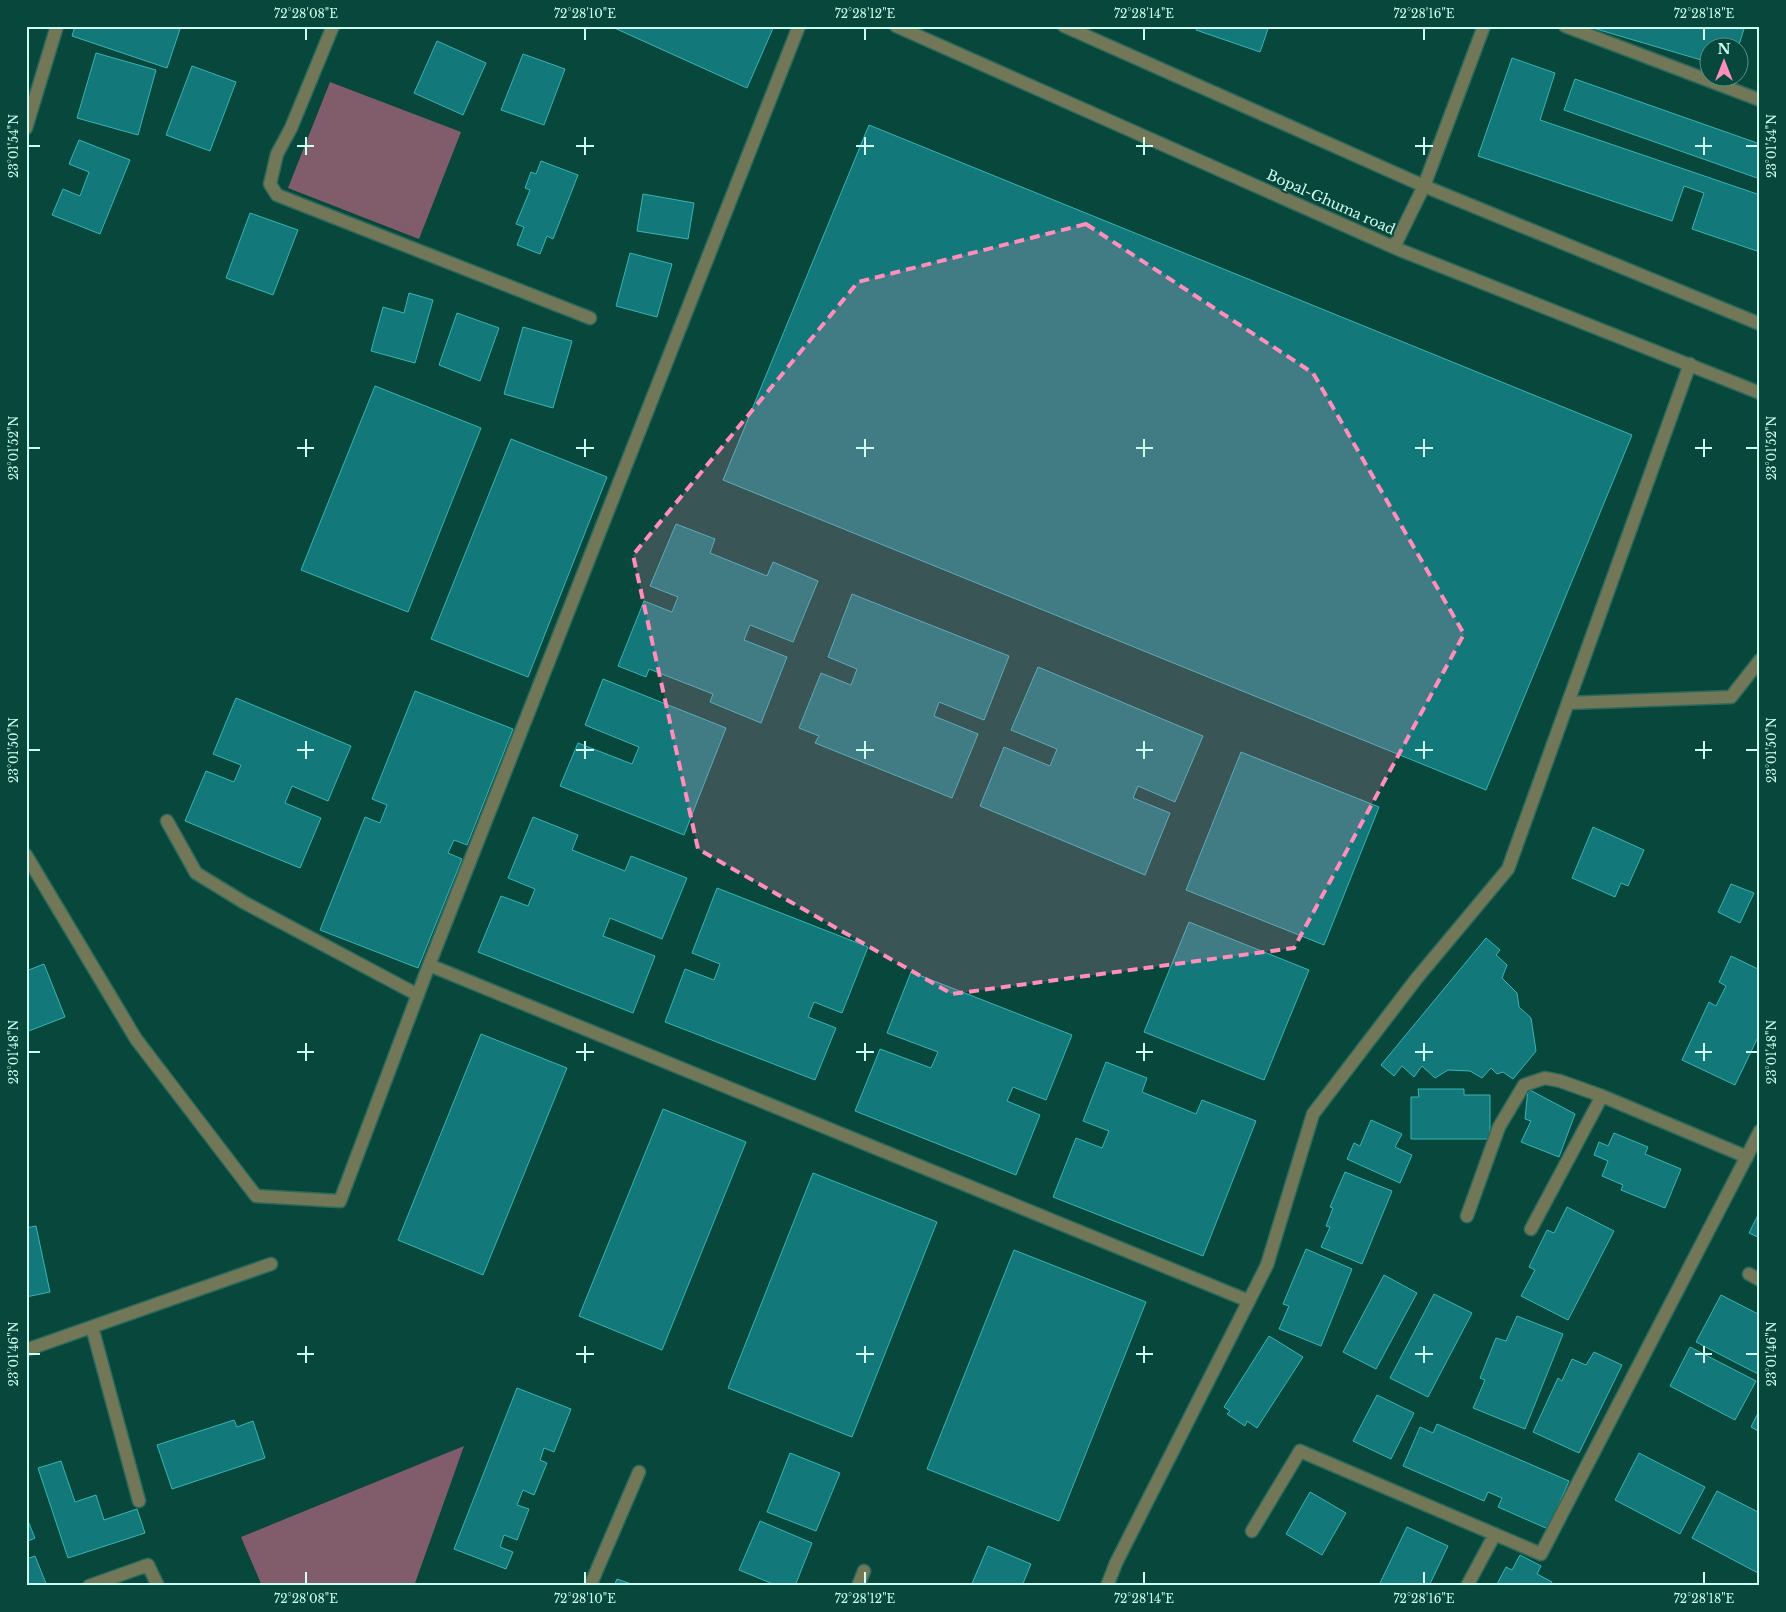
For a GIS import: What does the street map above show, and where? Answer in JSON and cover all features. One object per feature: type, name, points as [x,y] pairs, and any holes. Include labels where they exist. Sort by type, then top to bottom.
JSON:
[{"type":"street","points":[[26,128],[57,26]]},
{"type":"street","points":[[333,26],[291,128],[277,154],[270,184],[277,195],[590,318]]},
{"type":"street","points":[[26,855],[136,1039],[256,1196],[340,1201],[418,995],[799,26]]},
{"type":"street","name":"Bopal-Ghuma road","points":[[896,26],[1394,247],[1760,393]]},
{"type":"street","points":[[1064,26],[1424,186],[1760,324]]},
{"type":"street","points":[[1394,247],[1424,186],[1484,26]]},
{"type":"street","points":[[1565,26],[1760,100]]},
{"type":"street","points":[[1107,1586],[1116,1563],[1267,1265],[1313,1114],[1417,978],[1508,869],[1690,364]]},
{"type":"street","points":[[1568,702],[1732,697],[1760,660]]},
{"type":"street","points":[[167,821],[196,873],[245,903],[418,995]]},
{"type":"street","points":[[430,965],[1249,1301]]},
{"type":"street","points":[[1467,1216],[1499,1127],[1524,1085],[1545,1078],[1560,1081],[1602,1096],[1746,1157]]},
{"type":"street","points":[[1531,1230],[1602,1096]]},
{"type":"street","points":[[1252,1531],[1300,1451],[1541,1554],[1760,1131]]},
{"type":"street","points":[[26,1350],[272,1264]]},
{"type":"street","points":[[92,1327],[139,1501]]},
{"type":"street","points":[[590,1586],[639,1472]]},
{"type":"street","points":[[1467,1586],[1495,1534]]},
{"type":"street","points":[[89,1586],[148,1565],[158,1586]]},
{"type":"street","points":[[858,1586],[864,1571]]},
{"type":"highlighted area","points":[[1086,224],[1313,373],[1464,634],[1294,948],[952,994],[698,849],[633,555],[858,282]]},
{"type":"shaded area","points":[[330,82],[461,132],[419,239],[288,188]]},
{"type":"shaded area","points":[[464,1446],[414,1586],[262,1586],[241,1537]]},
{"type":"building","points":[[75,26],[181,26],[167,68],[72,36]]},
{"type":"building","points":[[610,26],[774,26],[747,88]]},
{"type":"building","points":[[1198,26],[1269,26],[1260,52],[1196,30]]},
{"type":"building","points":[[1586,26],[1735,26],[1744,29],[1741,38],[1698,38],[1698,59]]},
{"type":"building","points":[[437,41],[486,63],[463,115],[414,93]]},
{"type":"building","points":[[96,53],[156,70],[138,135],[77,118]]},
{"type":"building","points":[[523,54],[565,69],[544,125],[501,110]]},
{"type":"building","points":[[1512,58],[1555,73],[1540,120],[1760,195],[1760,252],[1692,229],[1704,193],[1684,186],[1672,221],[1478,156]]},
{"type":"building","points":[[192,66],[236,82],[210,151],[166,135]]},
{"type":"building","points":[[1575,79],[1760,144],[1760,179],[1564,110]]},
{"type":"building","points":[[869,125],[1632,435],[1486,790],[723,480]]},
{"type":"building","points":[[79,140],[130,160],[100,234],[52,215],[63,189],[80,196],[89,172],[69,164]]},
{"type":"building","points":[[541,161],[578,175],[553,239],[547,236],[540,254],[517,245],[524,227],[516,224],[530,190],[525,188],[531,172],[536,174]]},
{"type":"building","points":[[643,194],[694,203],[688,239],[637,231]]},
{"type":"building","points":[[250,213],[298,230],[273,295],[226,278]]},
{"type":"building","points":[[630,253],[672,264],[657,317],[616,306]]},
{"type":"building","points":[[409,293],[433,300],[415,363],[371,351],[383,307],[404,313]]},
{"type":"building","points":[[457,313],[499,328],[480,381],[439,365]]},
{"type":"building","points":[[523,327],[572,341],[553,408],[504,394]]},
{"type":"building","points":[[375,386],[481,428],[408,612],[301,570]]},
{"type":"building","points":[[511,439],[607,477],[528,677],[431,639]]},
{"type":"building","points":[[676,524],[715,539],[710,553],[767,576],[773,562],[818,581],[793,642],[750,625],[744,640],[787,657],[761,723],[710,702],[713,694],[649,669],[646,677],[618,666],[644,601],[672,612],[678,597],[650,586]]},
{"type":"building","points":[[852,594],[1009,656],[984,720],[939,702],[934,716],[978,734],[952,798],[815,743],[819,736],[799,728],[821,673],[851,685],[857,669],[828,657]]},
{"type":"building","points":[[1038,667],[1203,736],[1175,802],[1138,786],[1133,798],[1170,813],[1145,875],[980,806],[1004,747],[1050,766],[1057,749],[1011,730]]},
{"type":"building","points":[[603,679],[726,728],[684,835],[560,786],[578,743],[632,764],[639,747],[585,725]]},
{"type":"building","points":[[415,691],[513,729],[467,845],[454,840],[448,853],[462,859],[418,968],[320,930],[365,817],[380,823],[387,805],[372,799]]},
{"type":"building","points":[[236,698],[351,746],[328,801],[292,786],[285,803],[321,818],[300,868],[185,821],[206,771],[234,782],[241,765],[213,754]]},
{"type":"building","points":[[1241,752],[1379,807],[1324,945],[1186,890]]},
{"type":"building","points":[[533,817],[578,835],[572,850],[625,871],[631,856],[687,878],[662,939],[610,918],[603,936],[655,956],[633,1013],[478,952],[501,896],[528,906],[535,889],[508,878]]},
{"type":"building","points":[[1593,827],[1644,850],[1628,886],[1621,883],[1615,897],[1572,878]]},
{"type":"building","points":[[1731,884],[1754,893],[1740,923],[1718,912]]},
{"type":"building","points":[[717,888],[868,947],[842,1013],[814,1002],[808,1017],[836,1028],[815,1080],[665,1022],[685,969],[714,980],[720,964],[692,953]]},
{"type":"building","points":[[1189,922],[1309,970],[1264,1080],[1144,1032]]},
{"type":"building","points":[[1486,938],[1500,950],[1496,955],[1507,965],[1502,978],[1517,993],[1519,1007],[1531,1018],[1536,1051],[1513,1079],[1503,1072],[1497,1074],[1491,1068],[1482,1078],[1470,1071],[1448,1070],[1435,1078],[1422,1066],[1414,1077],[1402,1066],[1394,1076],[1381,1065]]},
{"type":"building","points":[[1731,956],[1760,970],[1760,1033],[1735,1085],[1682,1060],[1709,1002],[1716,1006],[1726,986],[1719,982]]},
{"type":"building","points":[[44,964],[65,1017],[26,1032],[26,971]]},
{"type":"building","points":[[911,972],[1072,1035],[1046,1100],[1013,1087],[1007,1101],[1040,1115],[1016,1175],[855,1111],[880,1049],[931,1068],[938,1052],[887,1033]]},
{"type":"building","points":[[481,1034],[567,1068],[483,1275],[398,1240]]},
{"type":"building","points":[[1106,1062],[1147,1078],[1142,1092],[1196,1114],[1202,1100],[1256,1121],[1203,1256],[1053,1197],[1076,1138],[1102,1148],[1109,1131],[1083,1121]]},
{"type":"building","points":[[1418,1089],[1464,1089],[1464,1095],[1490,1095],[1490,1139],[1411,1139],[1411,1097],[1419,1097]]},
{"type":"building","points":[[1528,1089],[1575,1114],[1559,1157],[1521,1142],[1531,1121],[1525,1119]]},
{"type":"building","points":[[663,1109],[746,1142],[662,1350],[579,1316]]},
{"type":"building","points":[[1371,1120],[1402,1134],[1395,1147],[1412,1155],[1400,1183],[1347,1159],[1354,1143],[1360,1146]]},
{"type":"building","points":[[1614,1133],[1648,1147],[1645,1154],[1681,1169],[1665,1208],[1621,1190],[1623,1185],[1602,1176],[1608,1161],[1594,1155],[1599,1142],[1608,1146]]},
{"type":"building","points":[[1345,1172],[1392,1191],[1362,1264],[1321,1247],[1330,1227],[1326,1226],[1333,1208],[1330,1207]]},
{"type":"building","points":[[813,1173],[937,1222],[852,1437],[728,1388]]},
{"type":"building","points":[[1567,1207],[1614,1231],[1568,1320],[1521,1296],[1535,1270],[1529,1267],[1547,1230],[1554,1233]]},
{"type":"building","points":[[1760,1211],[1760,1238],[1749,1233]]},
{"type":"building","points":[[36,1226],[50,1292],[26,1297],[26,1228]]},
{"type":"building","points":[[1306,1249],[1352,1269],[1321,1346],[1279,1329],[1289,1306],[1283,1304]]},
{"type":"building","points":[[1014,1250],[1146,1302],[1059,1521],[927,1469]]},
{"type":"building","points":[[1384,1275],[1417,1293],[1376,1369],[1343,1352]]},
{"type":"building","points":[[1434,1294],[1472,1313],[1428,1397],[1390,1378]]},
{"type":"building","points":[[1721,1295],[1760,1315],[1760,1375],[1696,1342]]},
{"type":"building","points":[[1517,1316],[1563,1334],[1525,1429],[1473,1408],[1485,1380],[1480,1378],[1496,1338],[1506,1341]]},
{"type":"building","points":[[1269,1336],[1303,1357],[1257,1428],[1247,1421],[1245,1426],[1227,1414],[1230,1411],[1224,1407]]},
{"type":"building","points":[[1690,1347],[1756,1381],[1735,1420],[1670,1386]]},
{"type":"building","points":[[1594,1352],[1622,1365],[1579,1453],[1533,1432],[1558,1378],[1562,1381],[1572,1359],[1586,1365]]},
{"type":"building","points":[[517,1388],[571,1409],[554,1452],[544,1448],[540,1460],[547,1463],[534,1495],[523,1490],[517,1505],[529,1509],[517,1540],[504,1535],[500,1547],[513,1552],[506,1569],[454,1549]]},
{"type":"building","points":[[1377,1395],[1414,1413],[1391,1459],[1353,1441]]},
{"type":"building","points":[[1760,1409],[1760,1432],[1751,1427]]},
{"type":"building","points":[[234,1420],[237,1427],[253,1421],[265,1458],[172,1489],[157,1445]]},
{"type":"building","points":[[1437,1424],[1569,1481],[1548,1529],[1498,1507],[1502,1498],[1488,1492],[1484,1501],[1403,1466],[1420,1427],[1433,1433]]},
{"type":"building","points":[[790,1453],[840,1473],[816,1531],[767,1512]]},
{"type":"building","points":[[1639,1453],[1705,1487],[1680,1534],[1615,1500]]},
{"type":"building","points":[[61,1461],[75,1502],[96,1495],[104,1520],[137,1509],[145,1533],[68,1558],[38,1468]]},
{"type":"building","points":[[1717,1491],[1760,1513],[1760,1568],[1758,1573],[1692,1538]]},
{"type":"building","points":[[1310,1492],[1346,1513],[1322,1555],[1286,1534]]},
{"type":"building","points":[[26,1516],[35,1538],[26,1542]]},
{"type":"building","points":[[760,1521],[812,1543],[795,1586],[778,1586],[739,1570]]},
{"type":"building","points":[[1407,1527],[1448,1546],[1429,1586],[1386,1586],[1380,1583]]},
{"type":"building","points":[[988,1546],[1031,1564],[1022,1586],[971,1586]]},
{"type":"building","points":[[1520,1555],[1541,1566],[1537,1574],[1552,1582],[1550,1586],[1496,1586],[1506,1567],[1512,1570]]},
{"type":"building","points":[[35,1556],[47,1586],[26,1586],[26,1559]]},
{"type":"building","points":[[617,1579],[637,1586],[614,1586]]}]
